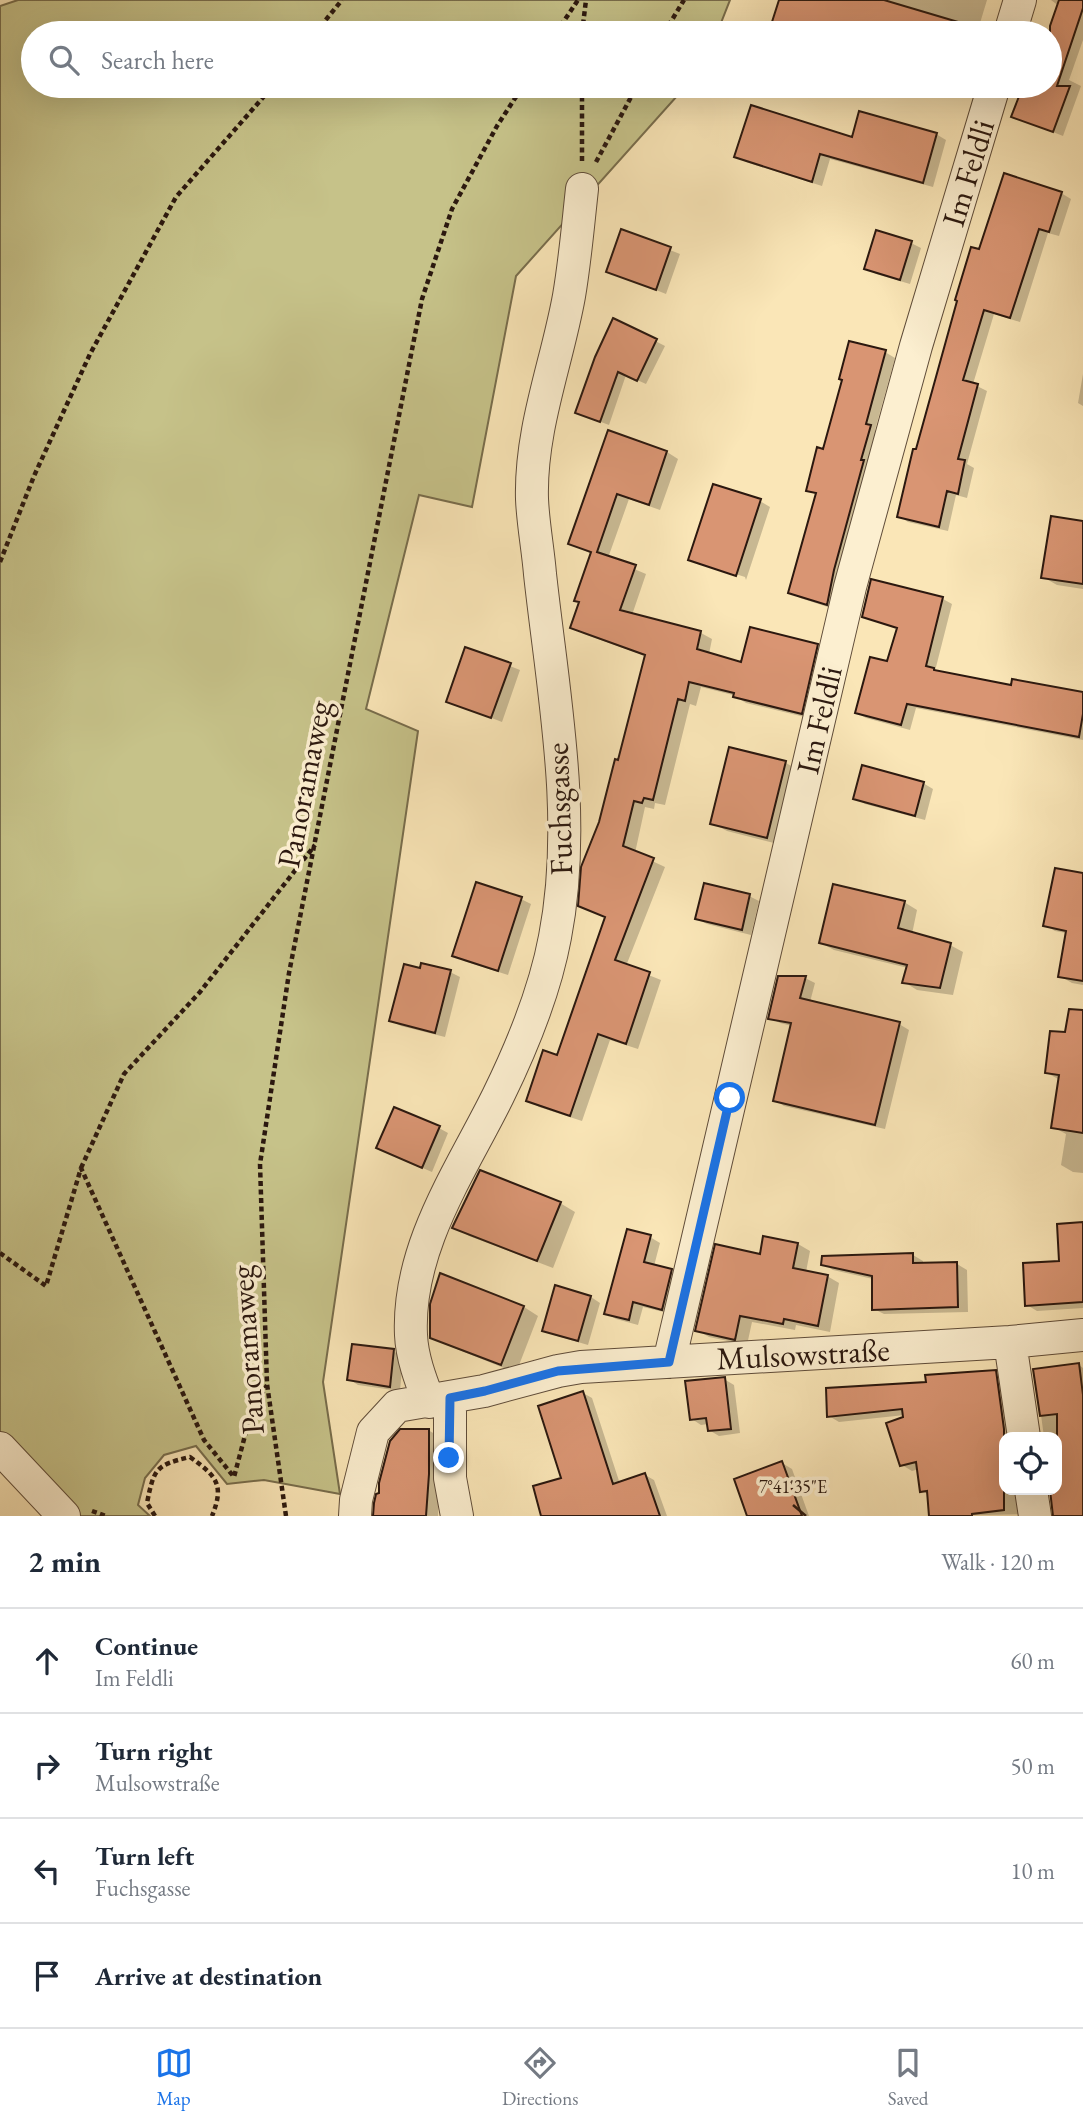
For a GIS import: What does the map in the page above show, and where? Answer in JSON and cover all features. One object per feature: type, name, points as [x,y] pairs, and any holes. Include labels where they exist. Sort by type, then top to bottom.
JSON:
[{"type":"street","points":[[1014,21],[1020,0]]},
{"type":"street","name":"Im Feldli","points":[[669,1362],[850,587],[916,346],[990,98]]},
{"type":"street","name":"Fuchsgasse","points":[[457,1516],[439,1400],[417,1370],[411,1336],[414,1290],[424,1247],[443,1201],[499,1094],[528,1029],[555,939],[562,885],[562,779],[533,499],[534,448],[569,296],[582,190]]},
{"type":"street","name":"Mulsowstraße","points":[[355,1516],[356,1500],[373,1432],[397,1406],[485,1391],[558,1371],[1083,1335]]},
{"type":"street","points":[[1010,1342],[1023,1432]]},
{"type":"street","points":[[0,1448],[64,1516]]},
{"type":"street","points":[[1032,1495],[1035,1516]]},
{"type":"path","points":[[325,21],[342,0]]},
{"type":"path","points":[[564,21],[578,0]]},
{"type":"path","points":[[583,21],[586,0]]},
{"type":"path","points":[[671,21],[684,0]]},
{"type":"path","points":[[0,562],[34,476],[90,354],[176,197],[263,98]]},
{"type":"path","name":"Panoramaweg","points":[[286,1516],[267,1384],[260,1164],[289,972],[422,299],[452,209],[515,98]]},
{"type":"path","points":[[582,98],[582,190]]},
{"type":"path","points":[[582,190],[631,98]]},
{"type":"path","points":[[0,1253],[46,1286],[81,1168],[124,1074],[200,992],[316,844]]},
{"type":"path","points":[[81,1168],[204,1440],[233,1477],[251,1413],[267,1384]]},
{"type":"path","points":[[155,1516],[147,1503],[152,1479],[166,1463],[190,1457],[210,1472],[217,1482],[218,1502],[212,1516]]},
{"type":"shaded area","points":[[18,0],[730,0],[722,21],[21,21],[21,98],[675,98],[516,276],[472,507],[419,495],[366,709],[418,731],[323,1382],[340,1494],[264,1480],[227,1484],[196,1446],[164,1455],[145,1478],[138,1505],[150,1516],[74,1516],[0,1442],[0,6]]},
{"type":"building","points":[[779,0],[884,0],[955,21],[772,21]]},
{"type":"building","points":[[1059,0],[1083,0],[1083,8],[1062,71],[1062,21],[1052,21]]},
{"type":"building","points":[[1062,86],[1070,86],[1053,132],[1011,117],[1018,98],[1062,98]]},
{"type":"building","points":[[751,105],[852,137],[859,111],[937,133],[923,183],[820,154],[812,182],[734,157]]},
{"type":"building","points":[[1004,173],[1062,192],[1049,232],[1039,229],[1010,318],[984,310],[963,380],[978,384],[958,459],[965,460],[958,494],[947,491],[939,527],[897,517],[913,449],[916,449],[971,247],[979,249]]},
{"type":"building","points":[[621,229],[671,247],[656,290],[606,272]]},
{"type":"building","points":[[876,230],[912,241],[900,280],[864,269]]},
{"type":"building","points":[[613,318],[657,339],[637,381],[618,372],[600,422],[575,413],[595,357]]},
{"type":"building","points":[[849,341],[886,350],[866,424],[871,425],[861,460],[864,460],[827,605],[788,593],[816,493],[806,491],[817,447],[823,449],[842,380],[839,379]]},
{"type":"building","points":[[608,430],[667,451],[649,505],[617,494],[597,552],[636,565],[620,610],[701,631],[697,649],[741,662],[750,627],[818,644],[802,714],[733,697],[734,693],[689,682],[685,701],[678,699],[653,800],[644,798],[642,803],[634,801],[623,846],[654,858],[615,960],[650,972],[626,1044],[598,1034],[570,1116],[526,1101],[543,1050],[557,1055],[605,917],[578,906],[581,867],[599,822],[615,759],[618,760],[645,655],[570,628],[579,602],[574,601],[591,552],[568,544]]},
{"type":"building","points":[[713,484],[761,499],[736,576],[688,560]]},
{"type":"building","points":[[1051,516],[1083,521],[1083,584],[1041,578]]},
{"type":"building","points":[[871,579],[943,597],[926,666],[934,670],[1011,685],[1012,679],[1083,692],[1079,737],[907,704],[901,725],[855,713],[870,657],[887,661],[897,628],[862,617]]},
{"type":"building","points":[[465,647],[511,663],[491,718],[446,702]]},
{"type":"building","points":[[729,747],[786,761],[767,838],[710,824]]},
{"type":"building","points":[[862,765],[924,782],[915,816],[853,799]]},
{"type":"building","points":[[1055,868],[1083,873],[1083,981],[1058,977],[1066,931],[1043,926]]},
{"type":"building","points":[[476,882],[522,897],[498,971],[452,956]]},
{"type":"building","points":[[704,883],[750,894],[742,930],[695,919]]},
{"type":"building","points":[[833,884],[905,901],[898,928],[951,943],[940,988],[902,983],[907,965],[819,943]]},
{"type":"building","points":[[421,963],[451,970],[435,1033],[389,1021],[404,964],[420,968]]},
{"type":"building","points":[[778,976],[806,976],[800,998],[900,1022],[875,1125],[773,1101],[791,1023],[768,1019]]},
{"type":"building","points":[[1069,1009],[1083,1010],[1083,1133],[1051,1128],[1059,1075],[1045,1073],[1050,1031],[1065,1032]]},
{"type":"building","points":[[394,1107],[440,1126],[422,1168],[376,1148]]},
{"type":"building","points":[[480,1170],[561,1202],[537,1261],[452,1228]]},
{"type":"building","points":[[1083,1222],[1083,1302],[1025,1306],[1023,1263],[1059,1261],[1057,1224]]},
{"type":"building","points":[[627,1229],[651,1235],[644,1262],[672,1269],[662,1310],[633,1302],[629,1320],[604,1314]]},
{"type":"building","points":[[763,1236],[798,1243],[793,1268],[828,1275],[818,1326],[784,1319],[783,1324],[740,1316],[735,1340],[695,1331],[715,1244],[760,1254]]},
{"type":"building","points":[[913,1253],[913,1263],[957,1262],[958,1307],[872,1310],[872,1276],[821,1265],[822,1256]]},
{"type":"building","points":[[440,1273],[524,1306],[501,1365],[430,1338],[430,1304]]},
{"type":"building","points":[[555,1285],[591,1296],[578,1341],[542,1331]]},
{"type":"building","points":[[352,1344],[394,1349],[390,1387],[347,1380]]},
{"type":"building","points":[[1079,1363],[1083,1395],[1083,1516],[1053,1516],[1051,1495],[1062,1495],[1062,1432],[1057,1432],[1057,1414],[1040,1416],[1033,1369]]},
{"type":"building","points":[[996,1370],[1004,1429],[1004,1432],[999,1432],[999,1495],[1004,1495],[1004,1510],[972,1516],[929,1516],[927,1491],[920,1492],[916,1462],[900,1466],[886,1423],[903,1417],[902,1409],[827,1417],[826,1388],[926,1382],[925,1375]]},
{"type":"building","points":[[725,1377],[731,1429],[708,1431],[706,1418],[690,1420],[685,1381]]},
{"type":"building","points":[[583,1391],[613,1484],[645,1473],[660,1516],[541,1516],[533,1486],[561,1478],[538,1406]]},
{"type":"building","points":[[400,1429],[429,1429],[426,1516],[373,1516],[390,1441]]},
{"type":"building","points":[[782,1461],[802,1516],[747,1516],[734,1479]]},
{"type":"route","points":[[449,1458],[450,1398],[582,1367],[669,1362],[730,1098]]}]
